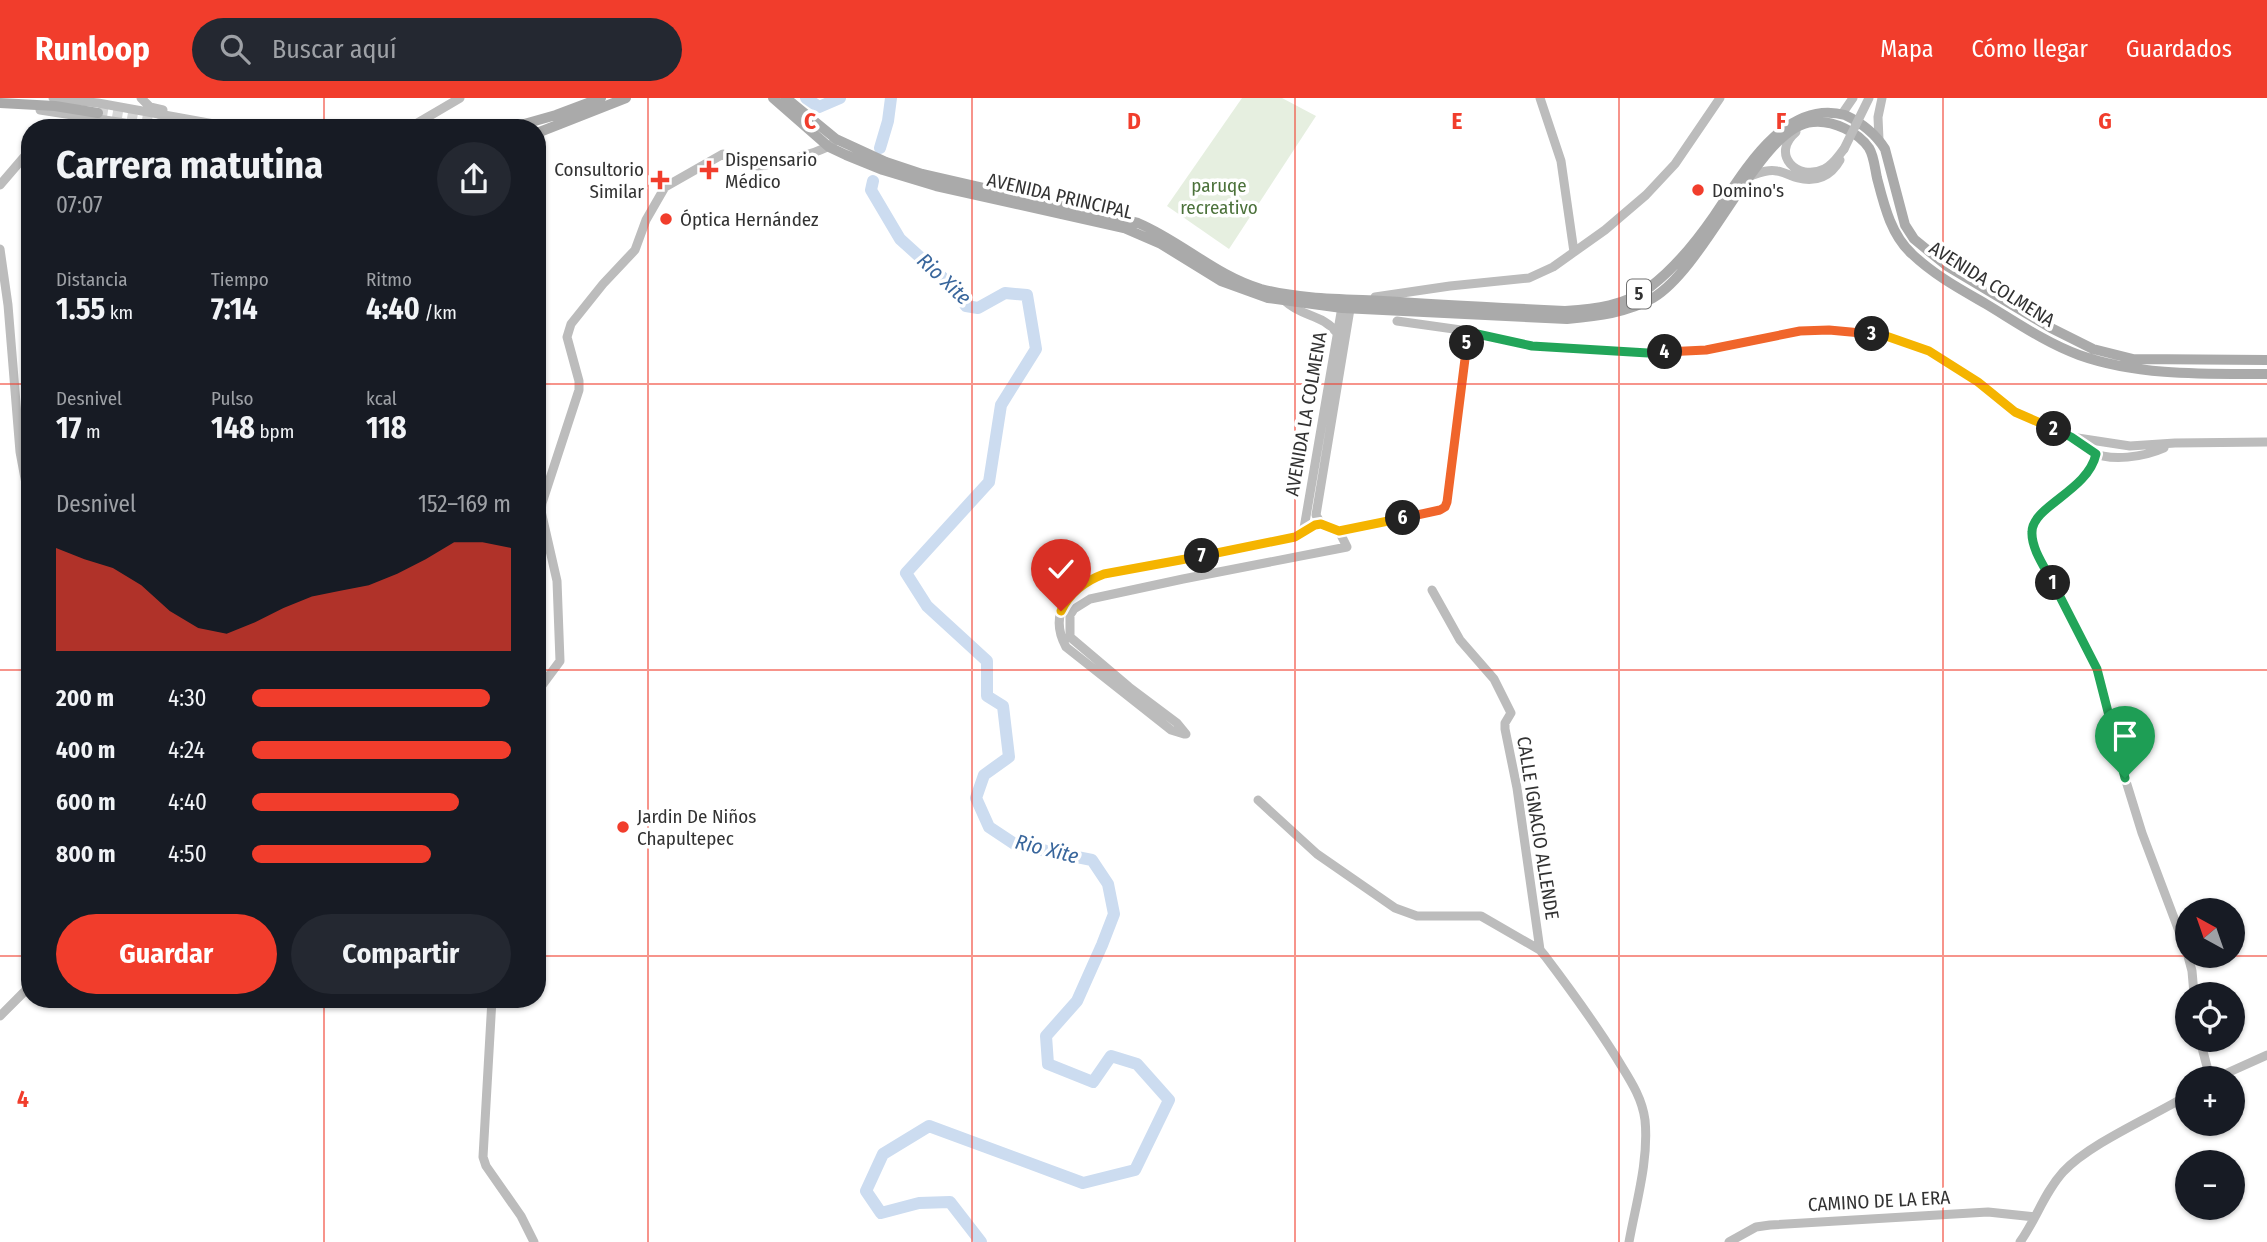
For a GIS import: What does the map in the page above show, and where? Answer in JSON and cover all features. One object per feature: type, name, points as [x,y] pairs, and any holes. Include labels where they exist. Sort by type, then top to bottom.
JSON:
[{"type":"main road","points":[[542,119],[601,98]]},
{"type":"main road","points":[[546,129],[626,98]]},
{"type":"main road","name":"5","points":[[773,98],[833,143]]},
{"type":"main road","name":"5","points":[[786,98],[833,143]]},
{"type":"main road","points":[[0,103],[38,101],[98,111]]},
{"type":"main road","name":"5","points":[[1350,304],[1565,311],[1596,309],[1621,302],[1648,289],[1675,266],[1713,218],[1765,142],[1776,131],[1792,120],[1814,111],[1842,114]]},
{"type":"main road","points":[[1842,114],[1861,123],[1879,140]]},
{"type":"main road","name":"5","points":[[1350,304],[1429,314],[1567,319],[1601,316],[1634,308],[1673,283],[1699,252],[1772,146],[1799,125],[1815,121]]},
{"type":"main road","name":"AVENIDA COLMENA","points":[[1815,121],[1835,124],[1854,134],[1869,148],[1891,223],[1909,252],[1932,272],[2047,340],[2101,362],[2137,368],[2267,374]]},
{"type":"main road","name":"AVENIDA COLMENA","points":[[1879,140],[1885,149],[1909,233],[1947,266],[2052,328],[2104,352],[2133,359],[2267,360]]},
{"type":"main road","name":"AVENIDA PRINCIPAL","points":[[833,143],[883,170],[936,186],[1143,234],[1221,281],[1246,291],[1285,301],[1350,304]]},
{"type":"main road","name":"AVENIDA PRINCIPAL","points":[[833,143],[922,174],[1138,223],[1155,230],[1233,278],[1261,289],[1350,304]]},
{"type":"street","points":[[53,98],[175,119]]},
{"type":"street","points":[[141,98],[150,107],[181,113],[184,119]]},
{"type":"street","points":[[424,119],[460,98]]},
{"type":"street","points":[[1540,98],[1561,161],[1574,252]]},
{"type":"street","points":[[1350,304],[1450,286],[1529,278],[1553,267],[1605,230],[1646,195],[1675,164],[1720,98]]},
{"type":"street","points":[[1842,114],[1853,98]]},
{"type":"street","points":[[1861,98],[1867,103],[1880,98],[1879,140]]},
{"type":"street","points":[[1750,176],[1763,171],[1778,171],[1801,179],[1815,180],[1824,177],[1834,170],[1869,98]]},
{"type":"street","points":[[0,103],[89,119]]},
{"type":"street","points":[[109,106],[114,110],[115,119]]},
{"type":"street","points":[[164,119],[171,117]]},
{"type":"street","points":[[126,119],[150,119]]},
{"type":"street","points":[[1815,121],[1794,134],[1784,151],[1787,161],[1806,173],[1824,169],[1844,149]]},
{"type":"street","points":[[546,491],[579,390],[568,343],[568,331],[603,284],[635,250],[646,220],[665,187],[723,154],[745,165],[758,167],[833,143]]},
{"type":"street","points":[[0,185],[21,160]]},
{"type":"street","points":[[0,248],[8,305],[21,457]]},
{"type":"street","points":[[1285,301],[1295,311],[1324,320],[1338,334]]},
{"type":"street","name":"AVENIDA LA COLMENA","points":[[1303,534],[1338,334],[1350,304]]},
{"type":"street","name":"AVENIDA LA COLMENA","points":[[1321,524],[1316,515],[1350,304]]},
{"type":"street","points":[[1429,314],[1397,321],[1468,332],[1532,346],[1648,353],[1706,350],[1800,331],[1829,330],[1886,336],[1929,351],[1978,382],[2015,412],[2071,437],[2096,454],[2129,457],[2175,443]]},
{"type":"street","points":[[1339,531],[1347,547],[1090,599],[1074,609],[1068,621],[1070,637],[1177,723],[1186,734],[1171,730],[1066,647],[1059,634],[1059,620],[1065,602],[1091,579],[1104,574],[1264,543],[1303,534],[1311,527],[1321,524],[1339,531],[1445,507],[1468,332]]},
{"type":"street","points":[[2071,437],[2130,446],[2267,442]]},
{"type":"street","points":[[2096,454],[2094,464],[2087,475],[2070,492],[2038,516],[2032,532],[2033,542],[2097,669],[2142,833],[2175,921]]},
{"type":"street","points":[[546,533],[557,581],[560,661],[546,680]]},
{"type":"street","name":"CALLE IGNACIO ALLENDE","points":[[1432,590],[1460,640],[1494,679],[1511,713],[1505,723],[1505,729],[1517,788],[1540,950]]},
{"type":"street","points":[[1258,800],[1317,854],[1395,908],[1417,916],[1481,916],[1540,950],[1594,1022],[1638,1093],[1644,1116],[1645,1147],[1629,1242]]},
{"type":"street","points":[[0,1016],[21,995]]},
{"type":"street","points":[[491,1008],[483,1157],[485,1166],[521,1216],[534,1242]]},
{"type":"street","points":[[2243,1066],[2267,1055]]},
{"type":"street","points":[[2020,1242],[2054,1184],[2071,1164],[2175,1102]]},
{"type":"street","name":"CAMINO DE LA ERA","points":[[1729,1242],[1756,1227],[1936,1217],[1976,1212],[2035,1217]]},
{"type":"green space","name":"paruqe recreativo","points":[[1242,98],[1282,98],[1316,116],[1229,249],[1167,206]]},
{"type":"waterway","name":"Rio Xite","points":[[806,98],[819,107],[840,98]]},
{"type":"waterway","name":"Rio Xite","points":[[880,148],[891,98]]},
{"type":"waterway","name":"Rio Xite","points":[[873,181],[871,190],[900,239],[953,287],[966,306],[978,308],[1005,293],[1027,295],[1036,349],[1001,405],[989,482],[906,573],[927,606],[987,661],[987,696],[1003,706],[1009,757],[984,775],[976,798],[989,827],[1016,845],[1092,860],[1108,884],[1114,914],[1077,1001],[1046,1036],[1048,1064],[1093,1082],[1111,1056],[1137,1064],[1169,1100],[1135,1170],[1083,1183],[929,1126],[883,1154],[866,1191],[881,1213],[919,1203],[950,1202],[981,1242]]},
{"type":"tunnel","points":[[98,110],[154,119]]},
{"type":"place","name":"Dispensario Médico","points":[[709,170]]},
{"type":"place","name":"Consultorio Similar","points":[[660,180]]},
{"type":"place","name":"Domino's","points":[[1698,190]]},
{"type":"place","name":"Óptica Hernández","points":[[666,219]]},
{"type":"place","name":"Jardin De Niños Chapultepec","points":[[623,827]]},
{"type":"route","points":[[1061,611],[1076,590],[1091,579],[1104,574],[1295,537],[1315,525],[1321,524],[1339,531],[1445,507],[1468,332],[1532,346],[1648,353],[1706,350],[1800,331],[1829,330],[1886,336],[1929,351],[1978,382],[2015,412],[2071,437],[2096,454],[2094,464],[2087,475],[2070,492],[2038,516],[2032,532],[2037,551],[2097,669],[2125,778]]}]
